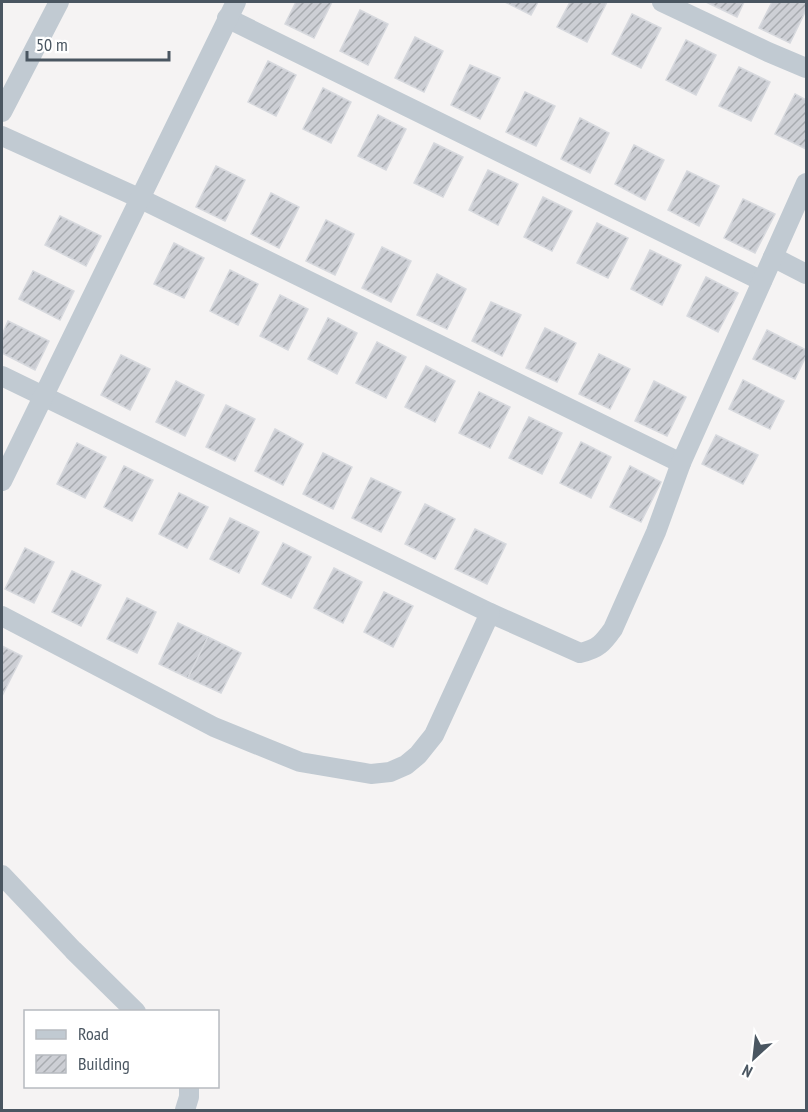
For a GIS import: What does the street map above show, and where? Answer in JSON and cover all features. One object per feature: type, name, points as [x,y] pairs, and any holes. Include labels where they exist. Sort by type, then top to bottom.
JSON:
[{"type":"street","points":[[2,112],[59,2]]},
{"type":"street","points":[[662,2],[807,68]]},
{"type":"street","points":[[2,481],[231,10],[762,281]]},
{"type":"street","points":[[2,136],[139,198],[681,463]]},
{"type":"street","points":[[2,376],[490,613],[580,653],[592,651],[604,642],[614,628],[656,532],[681,463],[807,183]]},
{"type":"street","points":[[773,257],[807,273]]},
{"type":"street","points":[[2,616],[214,727],[300,762],[371,774],[390,772],[406,765],[418,755],[434,735],[490,613]]},
{"type":"street","points":[[2,875],[73,950],[135,1010]]},
{"type":"street","points":[[184,1110],[189,1097],[189,1088]]},
{"type":"building","points":[[296,2],[332,2],[314,38],[285,24]]},
{"type":"building","points":[[505,2],[538,2],[531,15]]},
{"type":"building","points":[[570,2],[607,2],[587,42],[557,27]]},
{"type":"building","points":[[706,2],[744,2],[737,17]]},
{"type":"building","points":[[772,2],[806,2],[806,10],[790,43],[759,28]]},
{"type":"building","points":[[360,10],[388,24],[368,65],[340,51]]},
{"type":"building","points":[[632,14],[661,28],[641,68],[612,54]]},
{"type":"building","points":[[415,37],[443,51],[424,92],[395,78]]},
{"type":"building","points":[[686,40],[716,55],[696,95],[666,80]]},
{"type":"building","points":[[268,61],[296,75],[276,116],[248,102]]},
{"type":"building","points":[[470,65],[500,78],[480,119],[451,105]]},
{"type":"building","points":[[739,67],[770,82],[751,121],[719,106]]},
{"type":"building","points":[[323,88],[351,102],[331,143],[303,129]]},
{"type":"building","points":[[525,92],[555,106],[536,146],[506,132]]},
{"type":"building","points":[[795,94],[806,100],[806,149],[775,134]]},
{"type":"building","points":[[378,115],[406,129],[386,170],[358,156]]},
{"type":"building","points":[[580,118],[609,133],[590,173],[561,159]]},
{"type":"building","points":[[434,143],[463,157],[443,197],[414,183]]},
{"type":"building","points":[[634,145],[664,160],[645,200],[615,184]]},
{"type":"building","points":[[216,166],[245,180],[225,221],[196,207]]},
{"type":"building","points":[[488,170],[518,184],[498,225],[469,210]]},
{"type":"building","points":[[687,171],[719,186],[699,226],[668,210]]},
{"type":"building","points":[[271,193],[299,207],[279,248],[251,234]]},
{"type":"building","points":[[543,197],[572,211],[552,251],[524,237]]},
{"type":"building","points":[[743,199],[775,214],[755,253],[724,238]]},
{"type":"building","points":[[60,216],[101,236],[86,266],[45,245]]},
{"type":"building","points":[[326,220],[354,234],[335,275],[306,261]]},
{"type":"building","points":[[597,223],[628,238],[608,278],[577,263]]},
{"type":"building","points":[[174,243],[204,258],[184,298],[154,284]]},
{"type":"building","points":[[382,247],[411,261],[391,302],[362,288]]},
{"type":"building","points":[[650,250],[681,265],[662,305],[631,289]]},
{"type":"building","points":[[230,270],[258,284],[238,325],[210,311]]},
{"type":"building","points":[[33,271],[74,291],[60,320],[19,299]]},
{"type":"building","points":[[437,274],[466,289],[447,329],[417,315]]},
{"type":"building","points":[[706,277],[738,293],[718,332],[687,316]]},
{"type":"building","points":[[280,295],[308,309],[288,350],[260,336]]},
{"type":"building","points":[[491,302],[521,315],[502,356],[472,341]]},
{"type":"building","points":[[328,318],[357,333],[337,374],[308,359]]},
{"type":"building","points":[[8,321],[49,341],[35,370],[2,353],[2,335]]},
{"type":"building","points":[[545,328],[576,343],[557,382],[526,368]]},
{"type":"building","points":[[767,330],[806,350],[806,356],[795,379],[753,359]]},
{"type":"building","points":[[377,342],[406,357],[386,398],[356,383]]},
{"type":"building","points":[[599,354],[630,369],[610,409],[579,394]]},
{"type":"building","points":[[121,355],[150,369],[130,410],[101,395]]},
{"type":"building","points":[[426,366],[455,381],[435,422],[405,407]]},
{"type":"building","points":[[743,380],[784,401],[770,429],[729,409]]},
{"type":"building","points":[[176,381],[204,395],[185,436],[156,422]]},
{"type":"building","points":[[654,381],[686,397],[667,436],[635,421]]},
{"type":"building","points":[[479,392],[510,407],[490,448],[459,433]]},
{"type":"building","points":[[226,405],[255,419],[235,461],[206,447]]},
{"type":"building","points":[[529,417],[562,433],[542,474],[509,458]]},
{"type":"building","points":[[275,429],[303,444],[283,485],[255,471]]},
{"type":"building","points":[[716,435],[758,455],[743,484],[702,464]]},
{"type":"building","points":[[581,442],[611,457],[591,498],[560,483]]},
{"type":"building","points":[[77,443],[106,457],[85,498],[57,484]]},
{"type":"building","points":[[323,453],[352,467],[333,509],[303,494]]},
{"type":"building","points":[[124,466],[153,480],[132,521],[104,507]]},
{"type":"building","points":[[630,466],[661,482],[641,522],[610,507]]},
{"type":"building","points":[[371,478],[401,492],[381,532],[352,518]]},
{"type":"building","points":[[179,493],[208,507],[187,548],[159,534]]},
{"type":"building","points":[[425,504],[455,519],[435,559],[405,544]]},
{"type":"building","points":[[230,518],[259,532],[239,573],[210,559]]},
{"type":"building","points":[[475,529],[506,544],[487,584],[455,569]]},
{"type":"building","points":[[283,543],[311,557],[291,598],[262,584]]},
{"type":"building","points":[[25,548],[54,562],[34,603],[5,589]]},
{"type":"building","points":[[334,568],[362,582],[343,623],[314,608]]},
{"type":"building","points":[[72,571],[101,585],[81,626],[52,612]]},
{"type":"building","points":[[384,592],[413,606],[393,647],[364,632]]},
{"type":"building","points":[[127,598],[156,612],[137,653],[107,639]]},
{"type":"building","points":[[178,623],[208,637],[188,678],[159,664]]},
{"type":"building","points":[[208,637],[241,653],[221,693],[188,678]]},
{"type":"building","points":[[2,646],[22,656],[2,696]]}]
